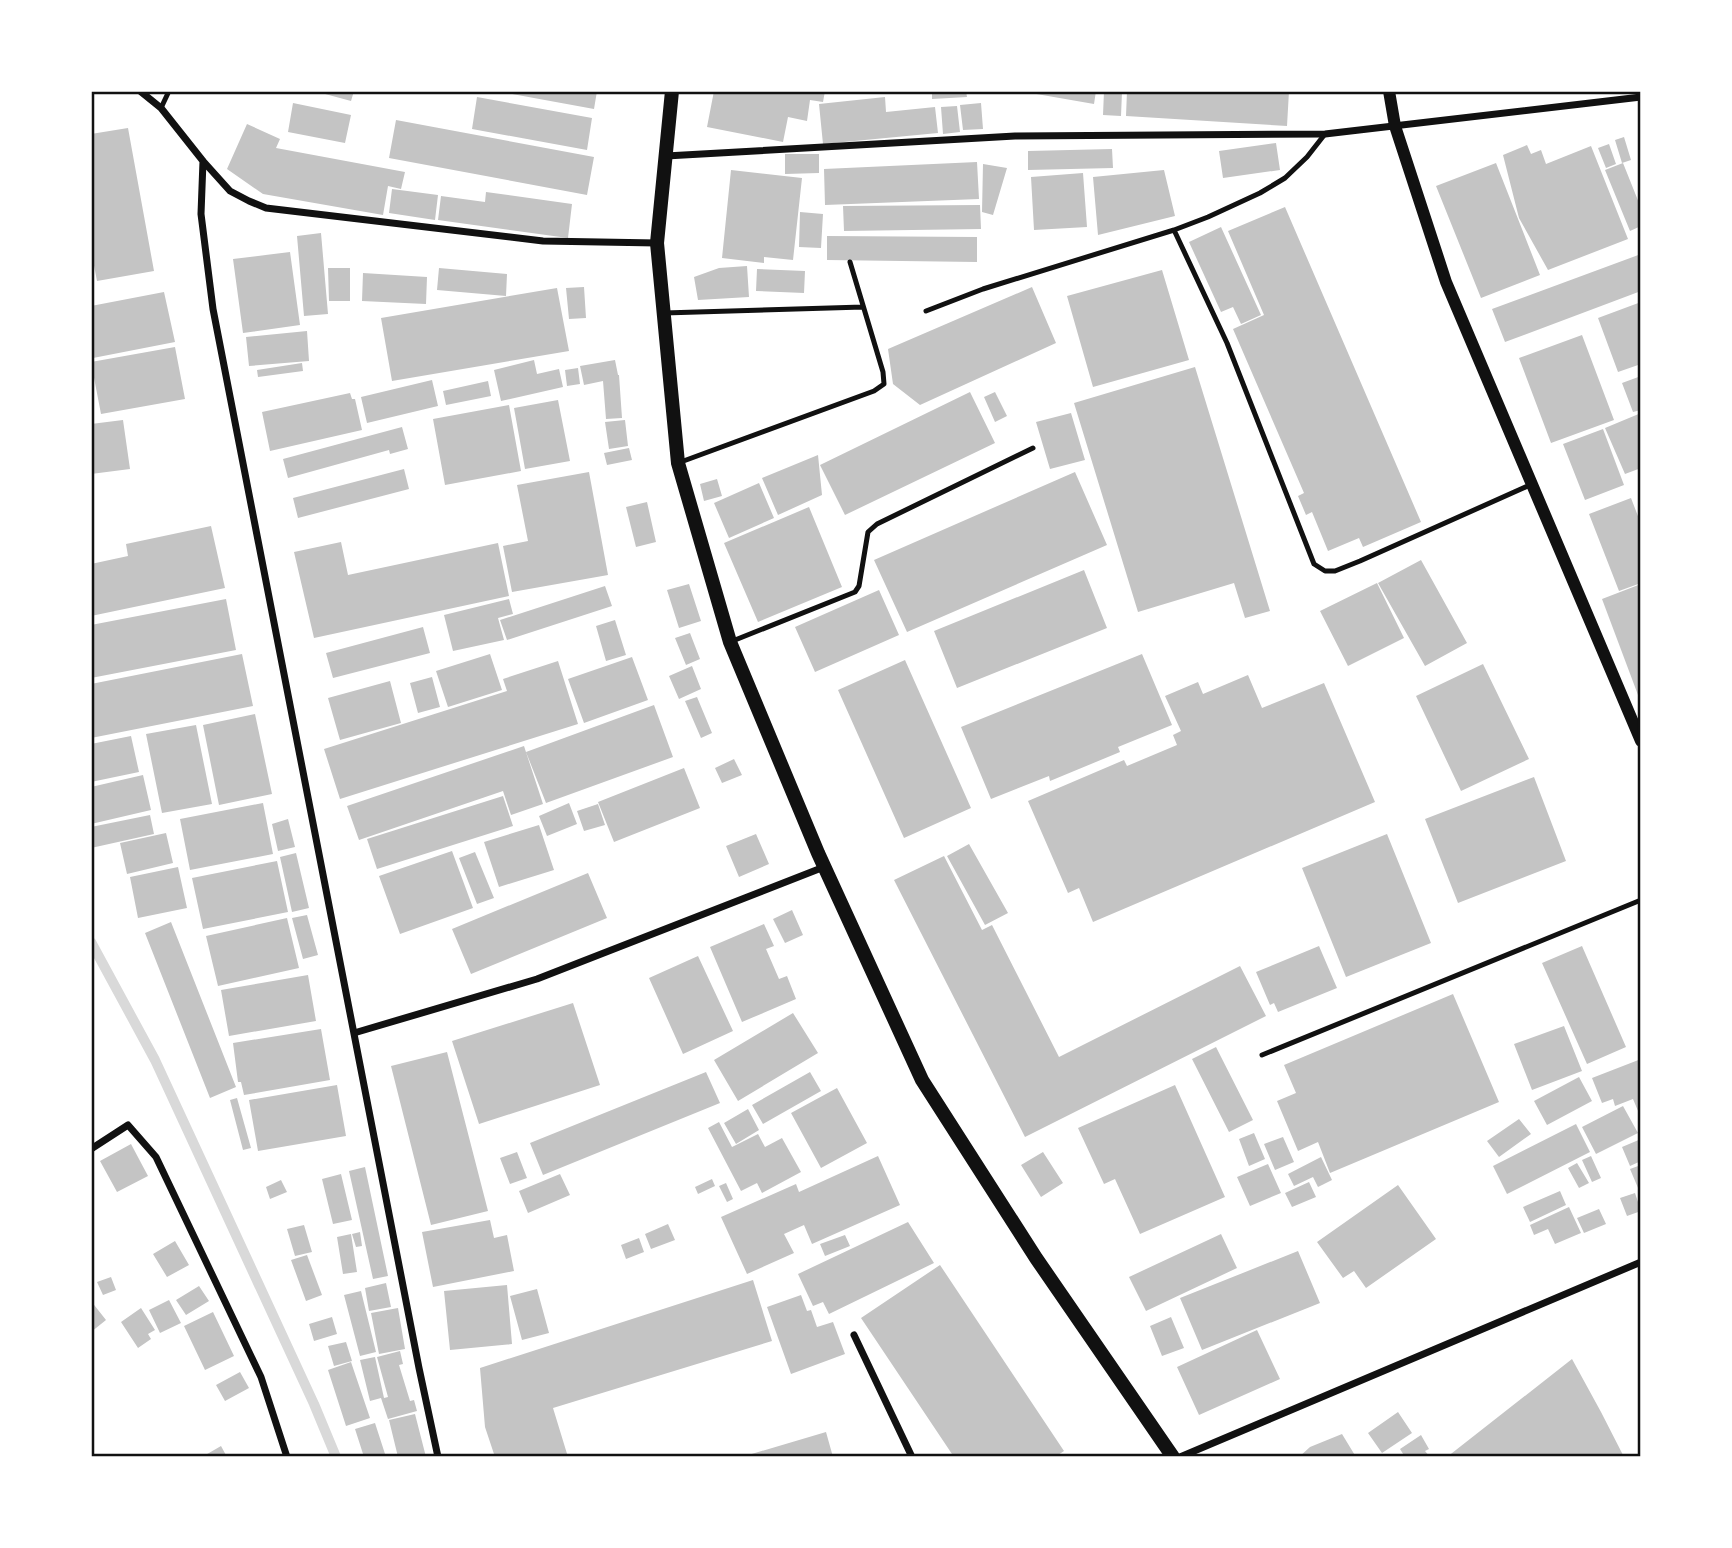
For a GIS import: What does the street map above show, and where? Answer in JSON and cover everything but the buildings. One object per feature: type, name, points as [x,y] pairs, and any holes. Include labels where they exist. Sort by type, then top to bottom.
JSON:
[{"type":"main road","points":[[672,91],[657,243],[678,464],[730,642],[824,867],[922,1080],[1036,1258],[1173,1457]]},
{"type":"street","points":[[141,91],[161,108],[203,162],[230,191],[266,208],[543,241],[657,243]]},
{"type":"street","points":[[1389,91],[1395,126],[1446,282],[1641,741]]},
{"type":"street","points":[[666,156],[1015,136],[1325,134],[1641,97]]},
{"type":"street","points":[[203,162],[201,214],[213,309],[438,1457]]},
{"type":"street","points":[[354,1033],[537,979],[824,867]]},
{"type":"street","points":[[91,1149],[128,1125],[156,1157],[261,1377],[287,1457]]},
{"type":"street","points":[[1180,1457],[1641,1262]]},
{"type":"street","points":[[853,1335],[912,1457]]},
{"type":"lane","points":[[161,108],[169,91]]},
{"type":"lane","points":[[926,311],[983,289],[1208,217],[1285,178],[1307,157],[1325,134]]},
{"type":"lane","points":[[1174,230],[1227,343],[1314,564],[1325,571],[1335,571],[1532,484]]},
{"type":"lane","points":[[678,464],[874,391],[884,384],[883,372],[850,262]]},
{"type":"lane","points":[[664,313],[863,307]]},
{"type":"lane","points":[[730,642],[855,592],[859,586],[868,532],[877,524],[1033,448]]},
{"type":"lane","points":[[1262,1055],[1641,900]]},
{"type":"waterway","points":[[91,942],[155,1060],[336,1457]]}]
